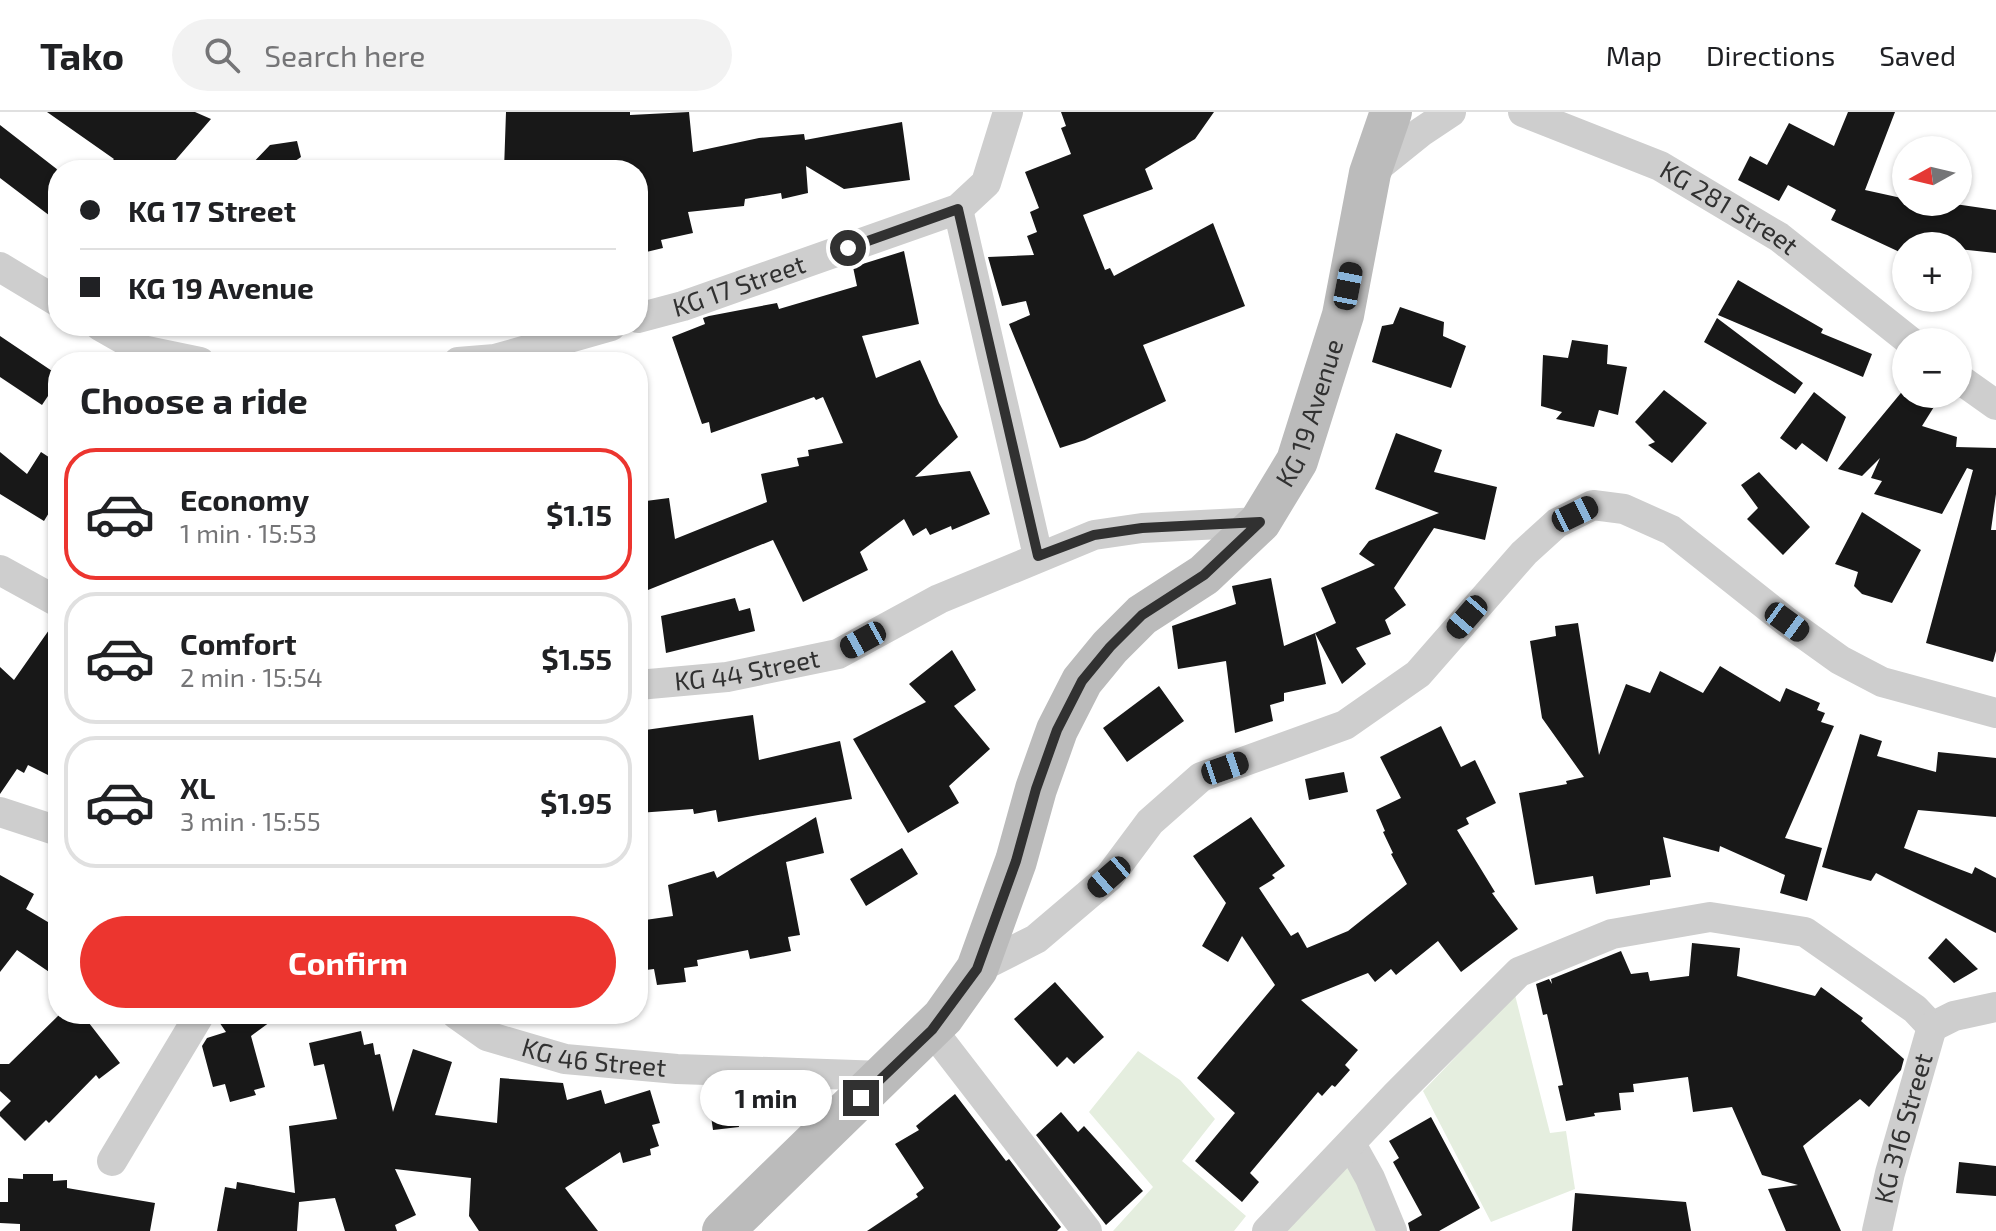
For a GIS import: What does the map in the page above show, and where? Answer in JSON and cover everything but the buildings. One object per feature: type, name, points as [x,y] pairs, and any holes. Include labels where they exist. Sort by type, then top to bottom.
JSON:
[{"type":"main road","name":"KG 19 Avenue","points":[[723,1231],[932,1030],[977,969],[1016,861],[1052,744],[1082,681],[1142,615],[1204,575],[1260,522],[1297,461],[1343,315],[1370,173],[1391,112]]},
{"type":"street","name":"KG 17 Street","points":[[648,315],[683,306],[958,209],[986,183],[1008,112]]},
{"type":"street","points":[[1370,173],[1451,112]]},
{"type":"street","name":"KG 281 Street","points":[[1523,112],[1660,166],[1779,237],[1893,328]]},
{"type":"street","points":[[958,209],[1038,556]]},
{"type":"street","points":[[0,267],[48,296]]},
{"type":"street","points":[[118,336],[152,352]]},
{"type":"street","points":[[520,352],[576,336]]},
{"type":"street","points":[[1972,388],[1996,405]]},
{"type":"street","points":[[977,969],[1036,939],[1085,898],[1109,877],[1150,822],[1201,777],[1345,725],[1418,674],[1524,553],[1557,523],[1593,505],[1624,509],[1671,530],[1787,622],[1840,660],[1882,682],[1996,713]]},
{"type":"street","name":"KG 44 Street","points":[[648,684],[727,677],[838,654],[939,599],[1094,535],[1142,528],[1260,522]]},
{"type":"street","points":[[0,570],[48,596]]},
{"type":"street","points":[[0,812],[48,828]]},
{"type":"street","points":[[1267,1231],[1519,972],[1612,934],[1710,917],[1805,932],[1915,1009],[1932,1027],[1954,1016],[1996,1007]]},
{"type":"street","points":[[112,1161],[194,1024]]},
{"type":"street","name":"KG 46 Street","points":[[470,1024],[487,1036],[565,1059],[677,1069],[884,1076]]},
{"type":"street","name":"KG 316 Street","points":[[1877,1231],[1890,1173],[1932,1027]]},
{"type":"street","points":[[932,1030],[1087,1231]]},
{"type":"street","points":[[1351,1144],[1370,1178],[1392,1231]]},
{"type":"green space","points":[[1515,995],[1550,1133],[1566,1131],[1575,1189],[1491,1222],[1423,1091]]},
{"type":"green space","points":[[1138,1051],[1180,1080],[1215,1119],[1182,1161],[1246,1216],[1234,1231],[1113,1231],[1153,1187],[1089,1112]]},
{"type":"green space","points":[[1349,1159],[1378,1231],[1283,1231]]},
{"type":"route","points":[[848,248],[958,209],[1038,556],[1094,535],[1142,528],[1260,522],[1204,575],[1142,615],[1082,681],[1057,730],[1036,789],[1016,861],[977,969],[932,1030],[861,1098]]}]
